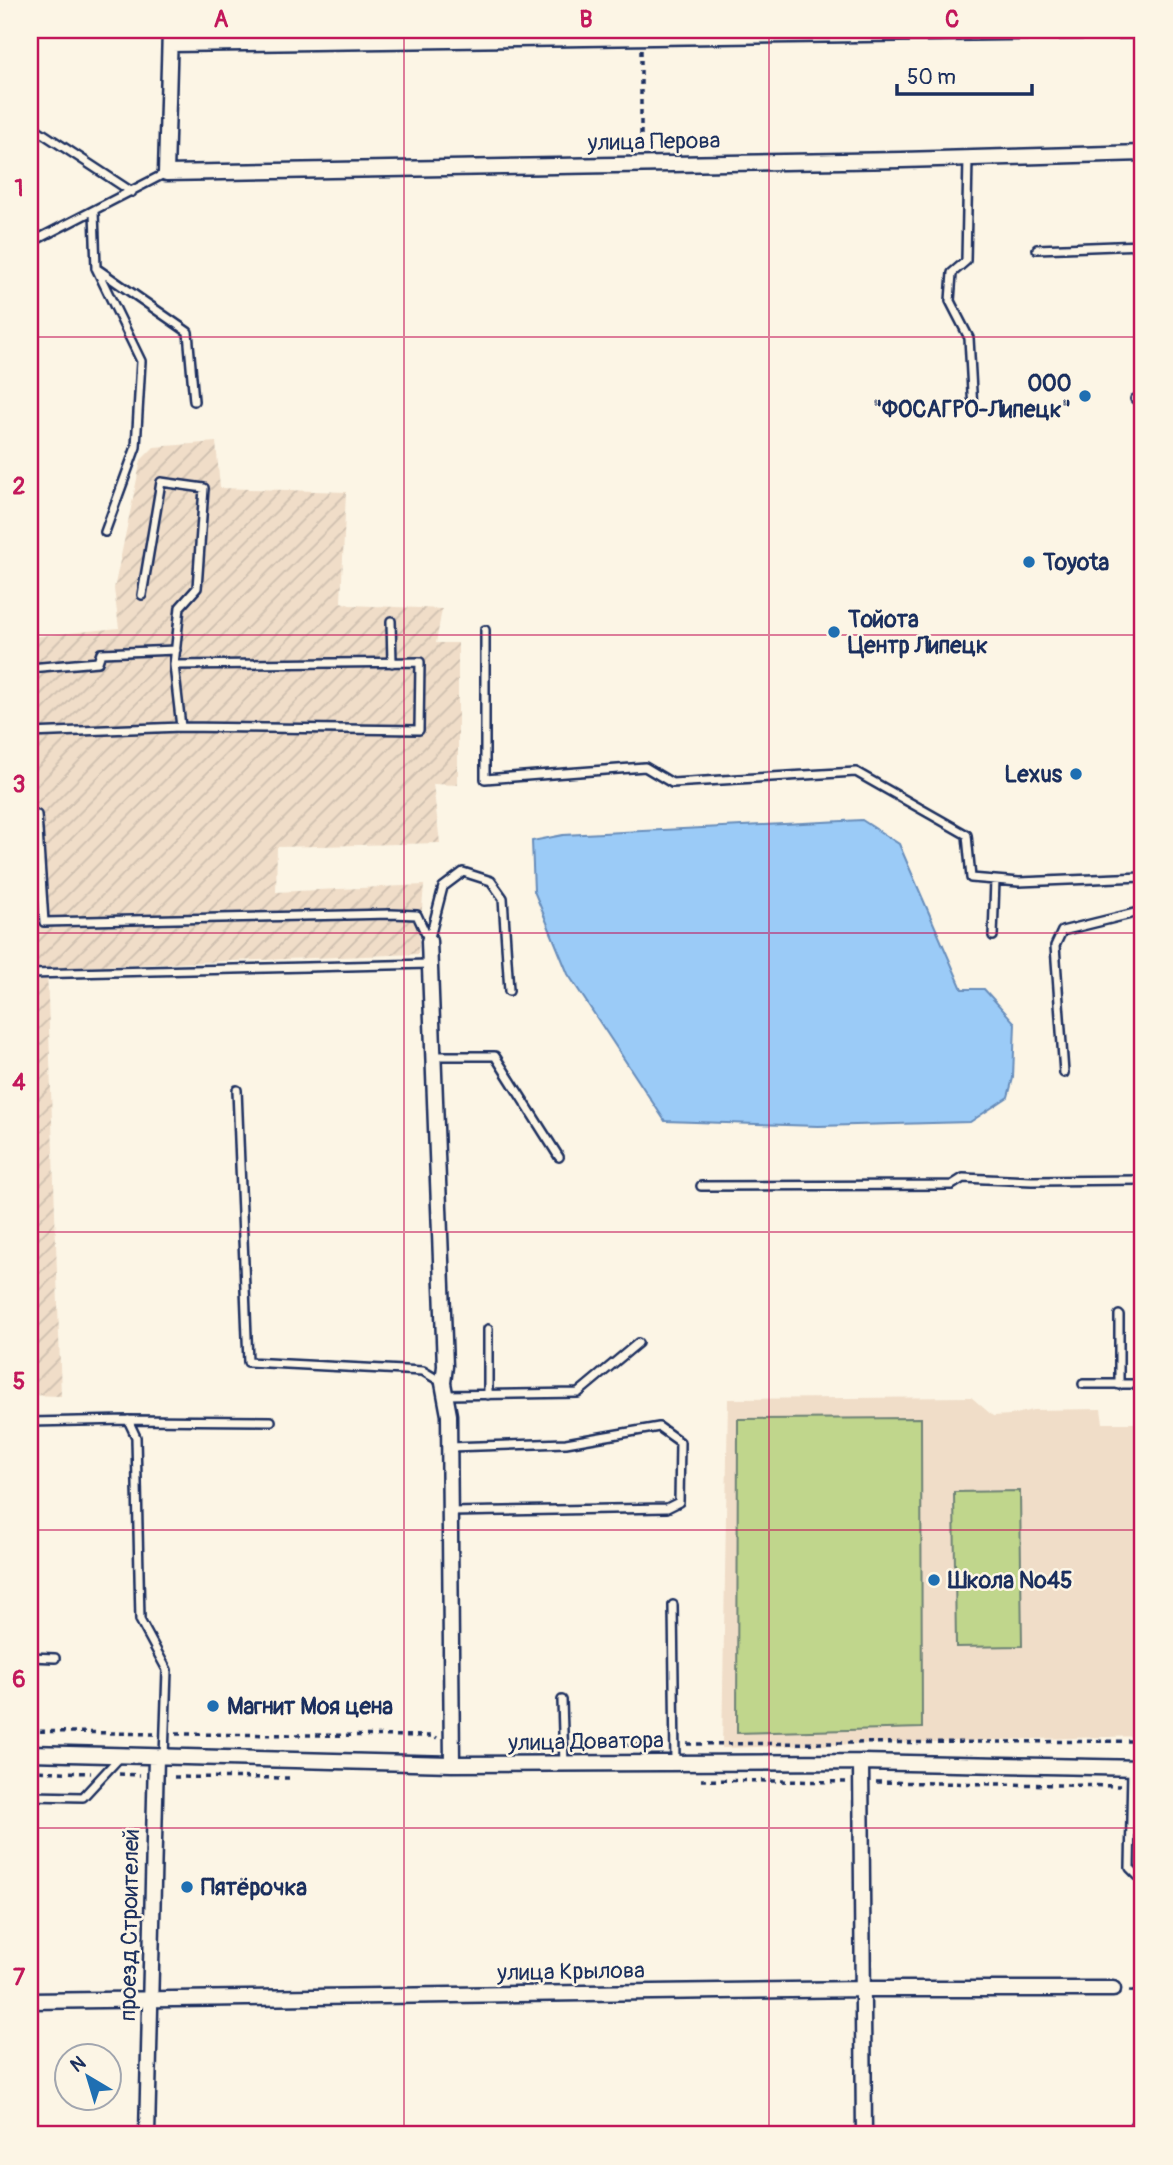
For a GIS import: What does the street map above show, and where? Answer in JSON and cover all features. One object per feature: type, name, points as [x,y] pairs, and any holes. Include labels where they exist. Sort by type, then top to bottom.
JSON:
[{"type":"street","points":[[166,173],[170,37],[641,37],[1143,30]]},
{"type":"street","name":"улица Перова","points":[[166,173],[1143,153]]},
{"type":"street","points":[[429,941],[444,1389],[449,1415],[452,1764]]},
{"type":"street","name":"улица Доватора","points":[[30,1753],[452,1764],[862,1762],[1138,1768]]},
{"type":"street","name":"проезд Строителей","points":[[147,2135],[149,2000],[160,1758]]},
{"type":"street","points":[[862,1762],[864,2135]]},
{"type":"street","name":"улица Крылова","points":[[30,2001],[863,1989],[1113,1989]]},
{"type":"lane","points":[[30,125],[132,192]]},
{"type":"lane","points":[[968,158],[965,261],[952,273],[950,301],[969,338],[973,410]]},
{"type":"lane","points":[[30,243],[166,173]]},
{"type":"lane","points":[[94,212],[96,268],[141,361],[136,447],[105,532]]},
{"type":"lane","points":[[1037,249],[1143,245]]},
{"type":"lane","points":[[96,268],[188,332],[194,401]]},
{"type":"lane","points":[[142,595],[162,482],[204,488],[197,588],[180,607],[174,664],[181,727]]},
{"type":"lane","points":[[391,621],[392,663]]},
{"type":"lane","points":[[485,631],[485,779],[645,767],[672,783],[856,772],[967,835],[971,878],[1019,882],[1143,877]]},
{"type":"lane","points":[[30,668],[98,662],[101,653],[176,650]]},
{"type":"lane","points":[[30,733],[181,727],[419,730],[421,662],[174,664]]},
{"type":"lane","points":[[37,815],[44,922],[417,915],[429,941]]},
{"type":"lane","points":[[429,941],[443,887],[463,872],[491,881],[503,898],[509,990]]},
{"type":"lane","points":[[993,936],[995,880]]},
{"type":"lane","points":[[1064,1073],[1055,946],[1062,931],[1143,911]]},
{"type":"lane","points":[[30,974],[430,964]]},
{"type":"lane","points":[[1143,1025],[1143,1069]]},
{"type":"lane","points":[[433,1056],[495,1056],[559,1157]]},
{"type":"lane","points":[[237,1090],[248,1362],[423,1371],[444,1389],[488,1395],[578,1393],[638,1343]]},
{"type":"lane","points":[[701,1186],[952,1185],[963,1178],[1032,1181],[1143,1180]]},
{"type":"lane","points":[[1119,1315],[1119,1385]]},
{"type":"lane","points":[[488,1329],[488,1395]]},
{"type":"lane","points":[[1083,1384],[1143,1384]]},
{"type":"lane","points":[[128,1420],[136,1437],[140,1620],[167,1670],[165,1734],[160,1758]]},
{"type":"lane","points":[[30,1422],[271,1421]]},
{"type":"lane","points":[[449,1447],[566,1443],[659,1427],[680,1442],[679,1502],[667,1508],[449,1513]]},
{"type":"lane","points":[[673,1605],[675,1762]]},
{"type":"lane","points":[[30,1657],[55,1658]]},
{"type":"lane","points":[[562,1700],[564,1764]]},
{"type":"lane","points":[[30,1796],[83,1797],[121,1756]]},
{"type":"lane","points":[[1138,1768],[1130,1868],[1143,1881]]},
{"type":"lane","points":[[1132,2135],[1132,2129],[1143,2113]]},
{"type":"path","points":[[641,37],[641,164]]},
{"type":"path","points":[[30,1731],[434,1736],[452,1748]]},
{"type":"path","points":[[563,1746],[1143,1741]]},
{"type":"shaded area","points":[[216,442],[220,488],[346,492],[341,602],[350,605],[442,609],[436,643],[458,643],[458,785],[433,784],[440,843],[277,847],[276,892],[424,885],[418,954],[47,968],[61,1396],[30,1395],[30,637],[119,628],[114,589],[141,460],[154,447]]},
{"type":"shaded area","name":"Школа №45","points":[[971,1397],[993,1416],[1033,1410],[1101,1409],[1103,1423],[1143,1423],[1143,1736],[722,1748],[728,1399]]},
{"type":"green space","points":[[921,1418],[922,1728],[737,1733],[738,1419]]},
{"type":"green space","points":[[1020,1491],[1022,1646],[956,1647],[954,1492]]},
{"type":"water","points":[[862,820],[899,844],[962,989],[984,989],[1015,1023],[1013,1078],[1008,1097],[970,1122],[818,1126],[665,1121],[568,974],[534,891],[532,841],[563,835]]},
{"type":"place","name":"ООО \"ФОСАГРО-Липецк\"","points":[[1085,396]]},
{"type":"place","name":"Toyota","points":[[1029,562]]},
{"type":"place","name":"Тойота Центр Липецк","points":[[834,632]]},
{"type":"place","name":"Lexus","points":[[1076,774]]},
{"type":"place","name":"Школа №45","points":[[934,1580]]},
{"type":"place","name":"Магнит Моя цена","points":[[213,1706]]},
{"type":"place","name":"Пятёрочка","points":[[187,1887]]}]
